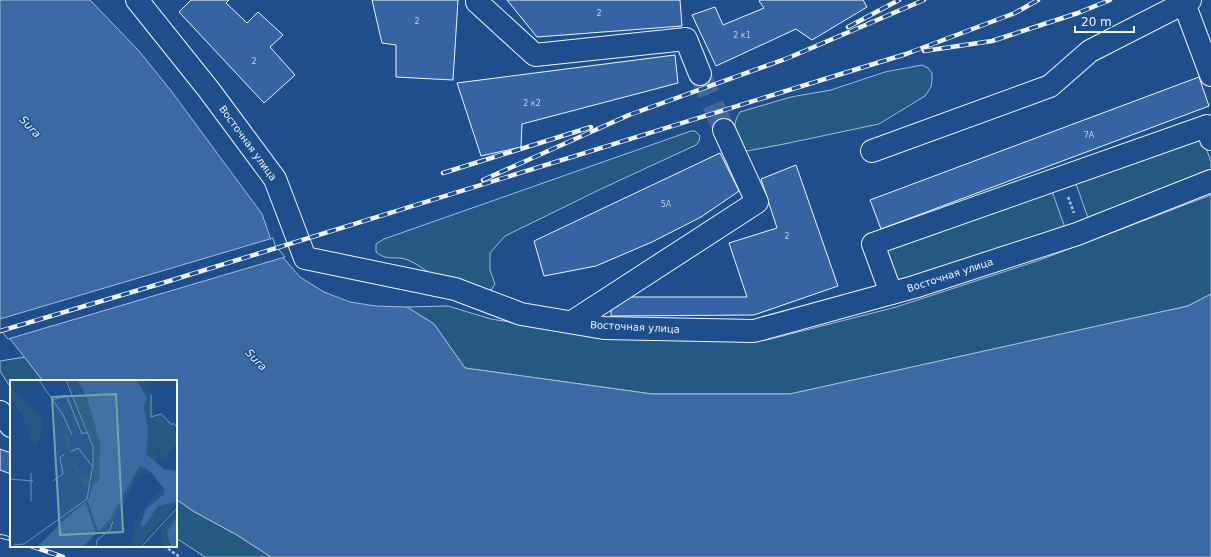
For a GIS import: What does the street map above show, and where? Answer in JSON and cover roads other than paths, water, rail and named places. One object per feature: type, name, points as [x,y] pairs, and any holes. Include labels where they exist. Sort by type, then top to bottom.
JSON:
[{"type":"street","name":"Восточная улица","points":[[137,0],[210,90],[275,179],[306,258],[455,289],[521,314],[604,328],[754,331],[891,293],[1081,232],[1211,182]]},
{"type":"street","points":[[477,0],[477,2],[534,55],[686,39],[700,74]]},
{"type":"street","points":[[872,151],[1050,86],[1090,50],[1187,1],[1211,75]]},
{"type":"street","points":[[891,293],[873,244],[1061,178],[1210,129]]},
{"type":"street","points":[[572,322],[757,202],[724,130]]},
{"type":"street","points":[[0,412],[10,425]]},
{"type":"water","name":"Sura","points":[[0,0],[90,0],[139,51],[172,92],[262,214],[273,246],[300,277],[324,292],[350,302],[376,306],[407,307],[434,324],[465,368],[652,394],[790,394],[1188,306],[1211,294],[1211,557],[271,557],[237,535],[193,511],[177,500],[177,380],[42,380],[0,326]]},
{"type":"tunnel","points":[[700,74],[724,130]]},
{"type":"railway","points":[[848,27],[899,0]]},
{"type":"railway","points":[[483,180],[629,115],[788,58],[924,0]]},
{"type":"railway","points":[[0,331],[166,282],[906,54],[1015,13],[1038,0]]},
{"type":"railway","points":[[924,51],[992,41],[1078,13],[1110,0]]},
{"type":"railway","points":[[443,173],[591,127]]},
{"type":"railway","points":[[0,536],[10,539]]},
{"type":"railway","points":[[34,547],[63,557]]}]
